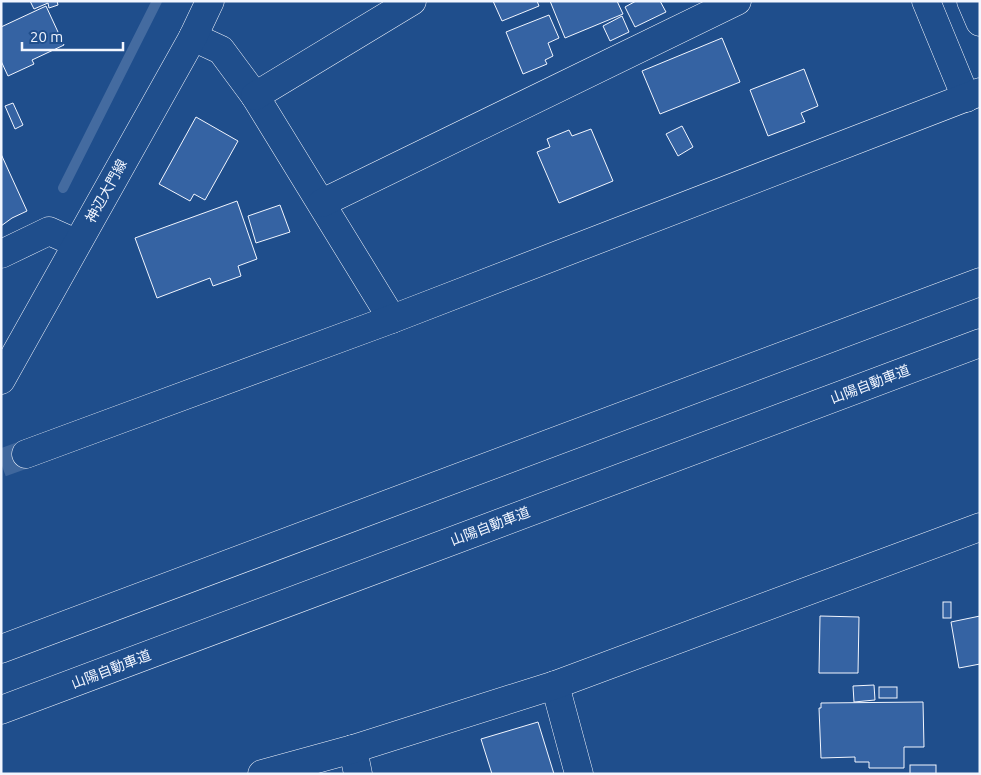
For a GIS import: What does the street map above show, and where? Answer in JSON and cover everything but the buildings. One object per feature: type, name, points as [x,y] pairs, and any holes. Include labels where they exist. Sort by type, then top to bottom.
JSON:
[{"type":"main road","name":"神辺大門線","points":[[1,380],[193,37],[210,1]]},
{"type":"main road","points":[[255,96],[412,1]]},
{"type":"main road","points":[[322,203],[737,1]]},
{"type":"main road","points":[[26,454],[392,319],[973,95],[926,1]]},
{"type":"main road","points":[[971,1],[980,22]]},
{"type":"main road","points":[[193,37],[221,50],[255,96],[392,319]]},
{"type":"main road","points":[[1,254],[49,231],[76,244]]},
{"type":"main road","points":[[1,649],[980,282]]},
{"type":"main road","name":"山陽自動車道","points":[[1,710],[980,343]]},
{"type":"main road","points":[[262,774],[356,761],[980,527]]},
{"type":"main road","points":[[555,685],[580,774]]},
{"type":"waterway","points":[[63,188],[157,1]]},
{"type":"tunnel","points":[[1,463],[26,454]]}]
